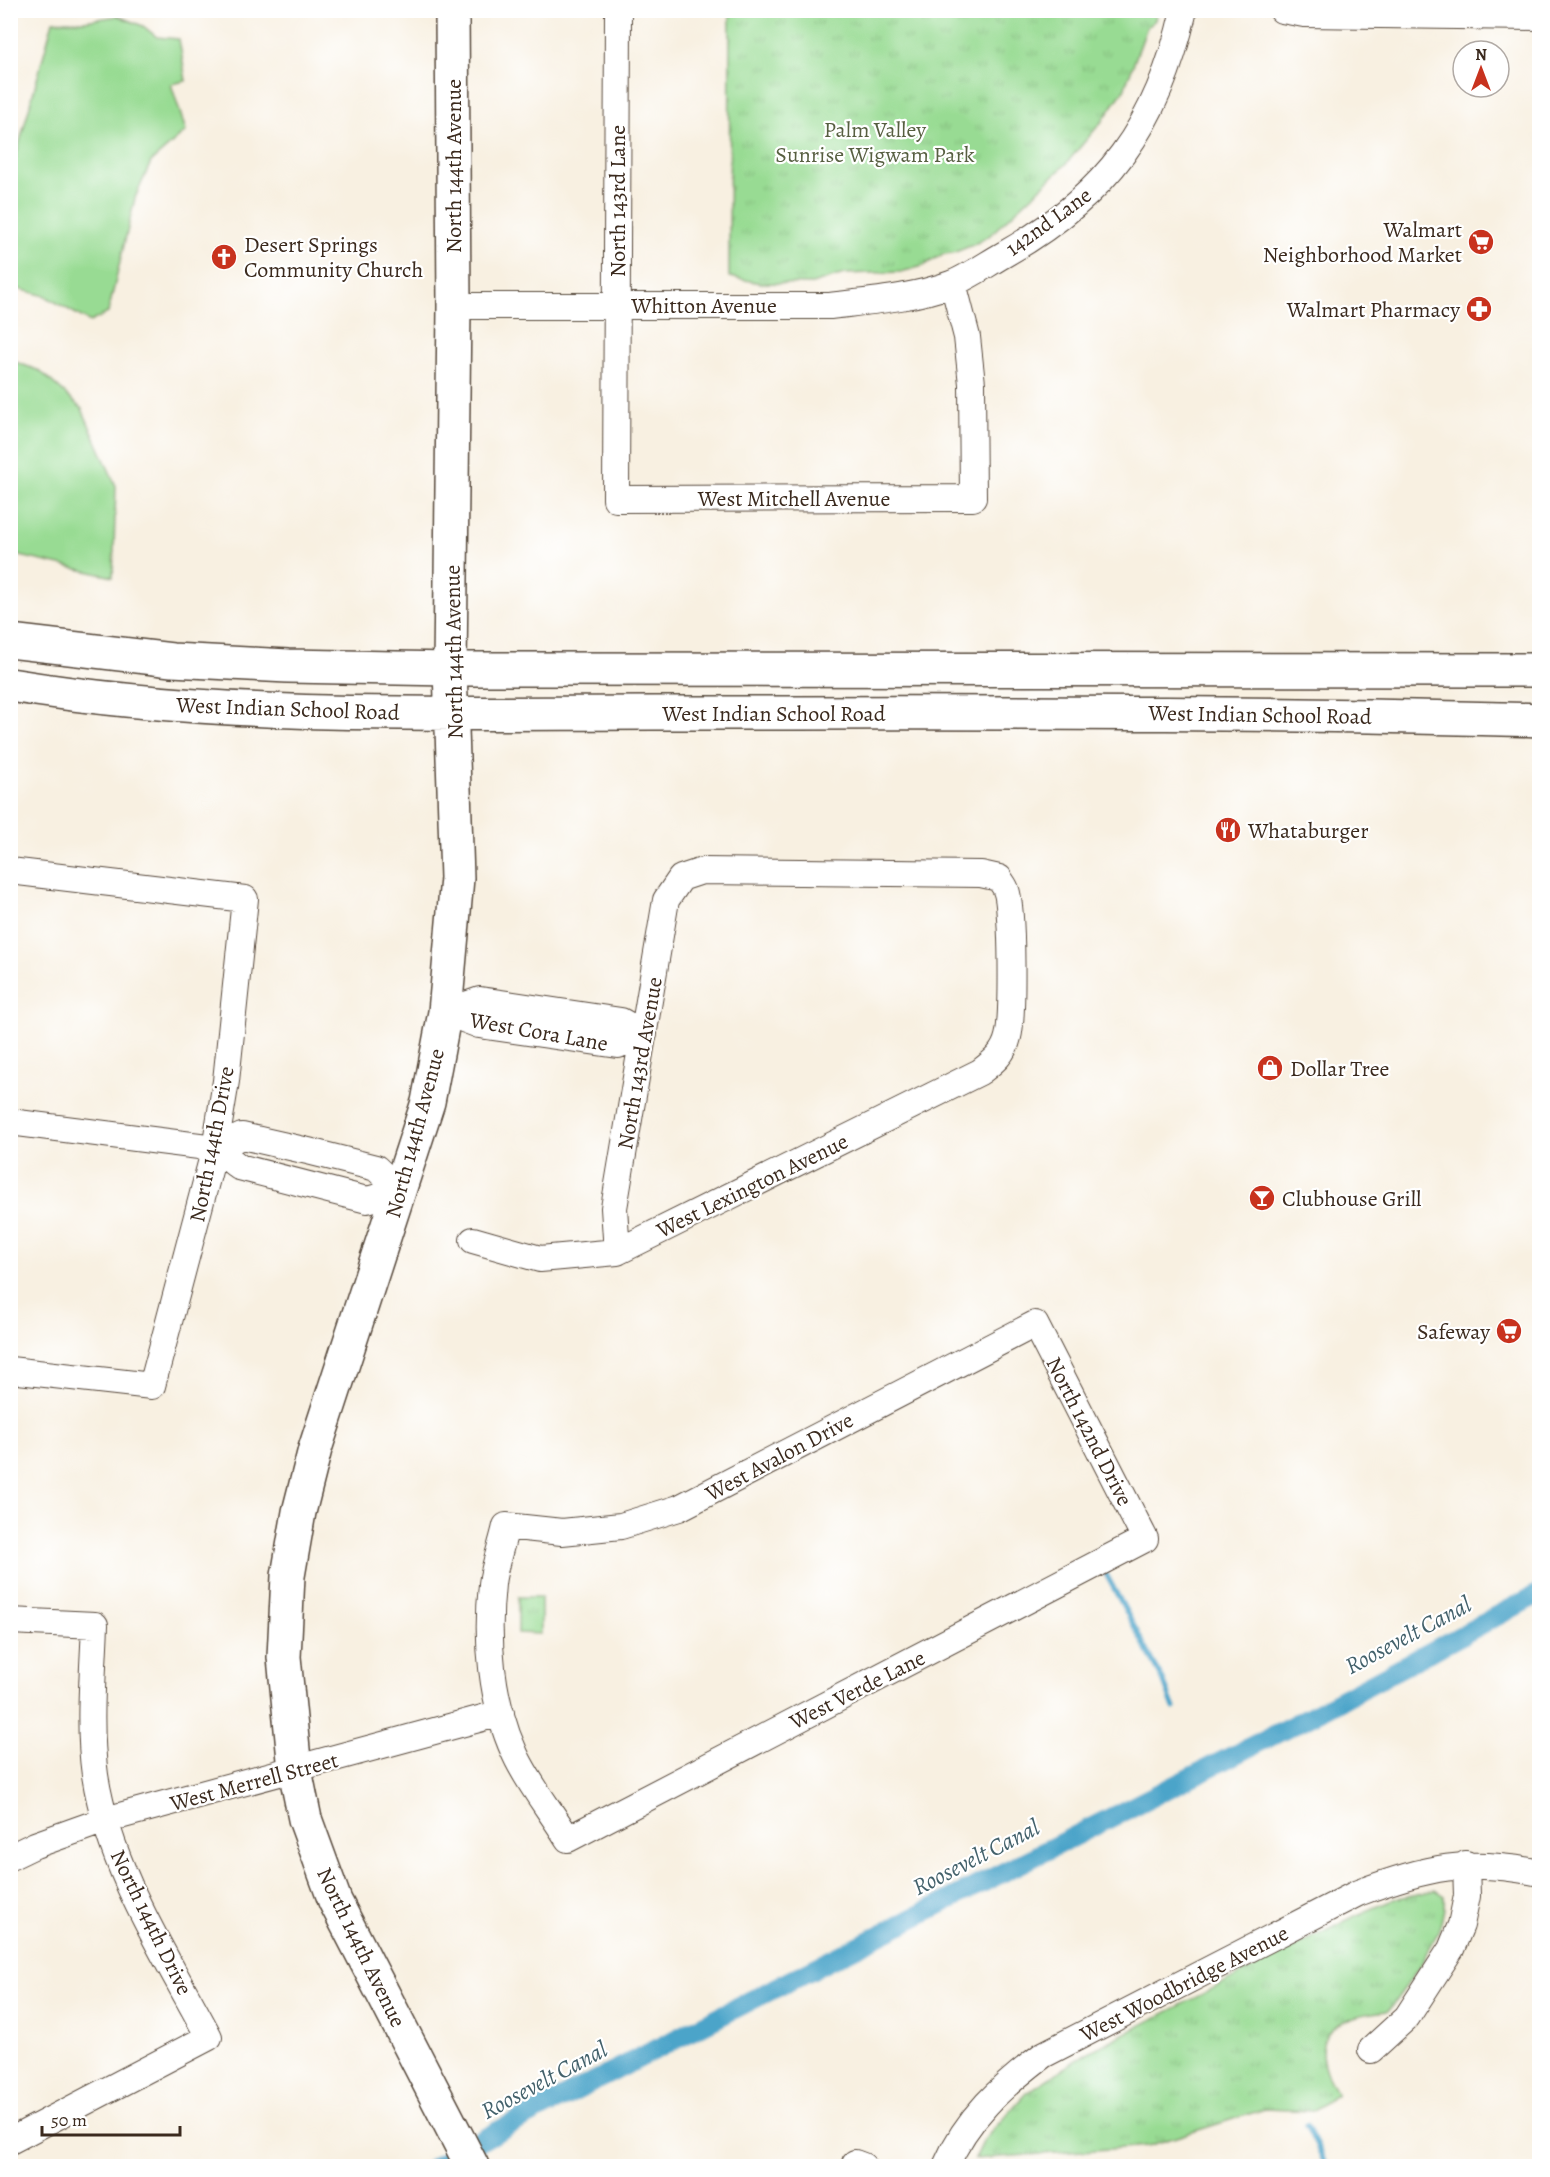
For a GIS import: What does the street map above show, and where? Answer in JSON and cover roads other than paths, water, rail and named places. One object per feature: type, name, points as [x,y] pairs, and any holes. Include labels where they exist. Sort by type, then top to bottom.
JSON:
[{"type":"main road","name":"North 144th Avenue","points":[[452,10],[454,306],[450,669],[457,878],[445,1012],[428,1102],[315,1449],[291,1555],[284,1657],[295,1770],[305,1819],[335,1901],[471,2164]]},
{"type":"main road","name":"West Indian School Road","points":[[10,641],[172,660],[288,666],[450,669],[1539,670]]},
{"type":"main road","points":[[1384,670],[1384,715]]},
{"type":"main road","name":"West Indian School Road","points":[[10,686],[103,698],[235,710],[453,713],[1263,713],[1539,720]]},
{"type":"street","name":"North 143rd Lane","points":[[616,499],[618,10]]},
{"type":"street","name":"142nd Lane","points":[[953,284],[1028,241],[1092,191],[1139,133],[1162,88],[1184,10]]},
{"type":"street","points":[[1282,10],[1304,14],[1539,17]]},
{"type":"street","name":"Whitton Avenue","points":[[454,306],[830,306],[892,298],[953,284]]},
{"type":"street","name":"West Mitchell Avenue","points":[[616,499],[973,498],[972,384],[967,337],[953,284]]},
{"type":"street","name":"North 144th Drive","points":[[10,871],[245,899],[226,1081],[215,1148],[152,1386],[10,1370]]},
{"type":"street","name":"North 143rd Avenue","points":[[617,1252],[614,1208],[666,900],[681,878],[702,872],[713,872],[981,874],[999,879],[1007,891],[1011,968],[1008,1039]]},
{"type":"street","name":"West Cora Lane","points":[[445,1012],[480,1000],[621,1021],[644,1034]]},
{"type":"street","name":"West Lexington Avenue","points":[[472,1240],[540,1259],[617,1252],[980,1071],[998,1058],[1008,1039]]},
{"type":"street","points":[[10,1122],[215,1148],[242,1136],[376,1168],[399,1191]]},
{"type":"street","name":"West Avalon Drive","points":[[501,1713],[494,1681],[490,1640],[491,1594],[506,1526],[562,1532],[621,1526],[679,1508],[1035,1324]]},
{"type":"street","name":"North 142nd Drive","points":[[1035,1324],[1145,1539]]},
{"type":"street","name":"West Verde Lane","points":[[501,1713],[515,1755],[568,1839],[1145,1539]]},
{"type":"street","name":"North 144th Drive","points":[[10,1621],[95,1625],[92,1723],[95,1775],[105,1820],[123,1875],[209,2037],[10,2141]]},
{"type":"street","name":"West Merrell Street","points":[[10,1857],[35,1845],[105,1820],[501,1713]]},
{"type":"street","points":[[1371,2050],[1407,2017],[1451,1948],[1461,1924],[1467,1896],[1466,1864]]},
{"type":"street","name":"West Woodbridge Avenue","points":[[946,2166],[956,2142],[978,2110],[1006,2083],[1043,2055],[1358,1893],[1406,1874],[1466,1864],[1539,1873]]},
{"type":"waterway","points":[[1106,1574],[1163,1680],[1174,1708]]},
{"type":"waterway","name":"Roosevelt Canal","points":[[436,2166],[496,2132],[734,2009],[1307,1718],[1540,1593]]},
{"type":"waterway","points":[[1306,2125],[1327,2166]]},
{"type":"place","name":"Walmart Neighborhood Market","points":[[1481,242]]},
{"type":"place","name":"Desert Springs Community Church","points":[[224,257]]},
{"type":"place","name":"Walmart Pharmacy","points":[[1479,309]]},
{"type":"place","name":"Whataburger","points":[[1228,830]]},
{"type":"place","name":"Dollar Tree","points":[[1270,1068]]},
{"type":"place","name":"Clubhouse Grill","points":[[1262,1198]]},
{"type":"place","name":"Safeway","points":[[1509,1331]]},
{"type":"park label","name":"Palm Valley Sunrise Wigwam Park","points":[[875,142]]}]
